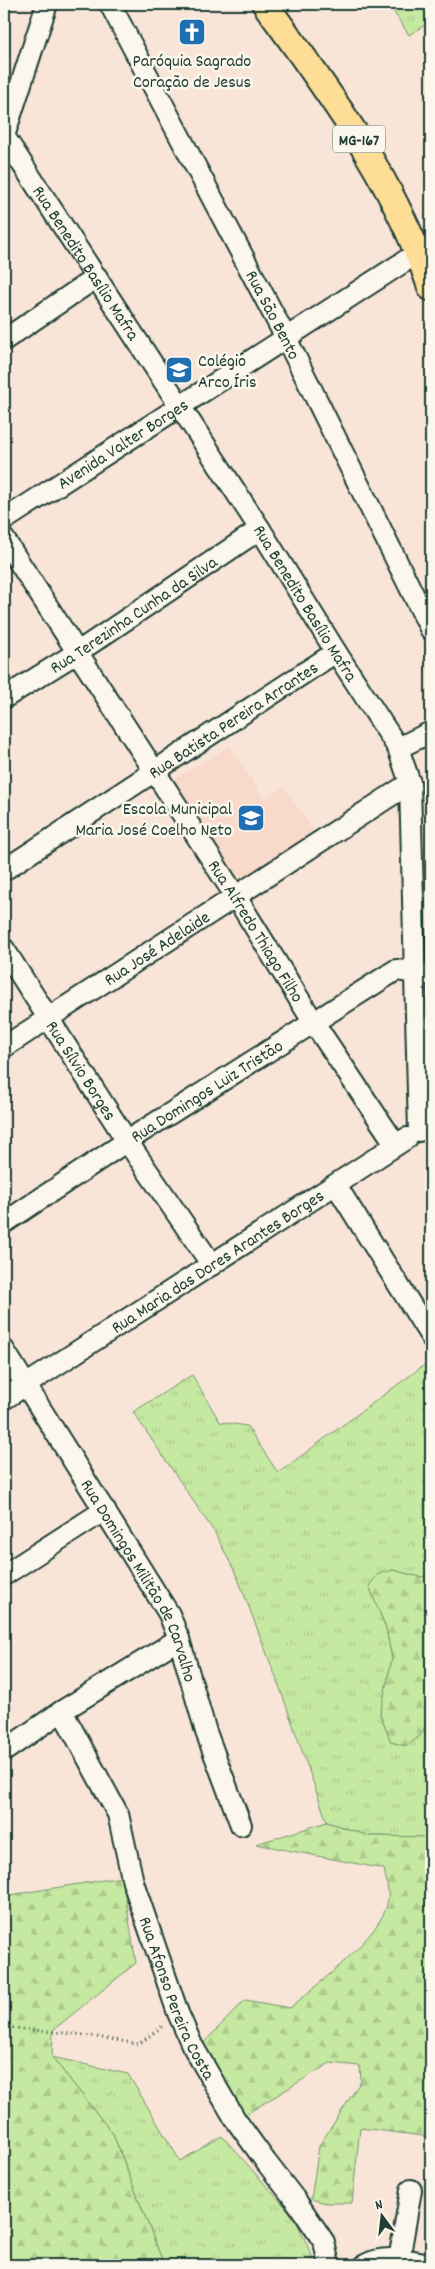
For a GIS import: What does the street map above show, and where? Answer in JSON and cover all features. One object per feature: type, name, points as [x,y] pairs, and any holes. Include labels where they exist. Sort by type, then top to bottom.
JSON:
[{"type":"main road","name":"MG-167","points":[[265,4],[352,126],[385,181],[419,252],[431,288]]},
{"type":"street","points":[[4,136],[47,4]]},
{"type":"street","name":"Rua São Bento","points":[[110,4],[286,338],[431,630]]},
{"type":"street","name":"Rua Benedito Basílio Mafra","points":[[4,136],[260,529],[398,748],[410,783],[422,972],[425,1129]]},
{"type":"street","name":"Avenida Valter Borges","points":[[4,520],[419,252]]},
{"type":"street","points":[[4,340],[97,277]]},
{"type":"street","name":"Rua Terezinha Cunha da Silva","points":[[4,698],[78,652],[260,529]]},
{"type":"street","name":"Rua Alfredo Thiago Filho","points":[[4,539],[156,772],[314,1023],[396,1145]]},
{"type":"street","name":"Rua Batista Pereira Arrantes","points":[[4,870],[156,772],[336,652]]},
{"type":"street","points":[[398,748],[431,732]]},
{"type":"street","name":"Rua José Adelaide","points":[[4,1047],[410,783]]},
{"type":"street","name":"Rua Sílvio Borges","points":[[4,949],[127,1141],[212,1265]]},
{"type":"street","name":"Rua Domingos Luiz Tristão","points":[[4,1223],[127,1141],[396,970],[422,972]]},
{"type":"street","name":"Rua Maria das Dores Arantes Borges","points":[[4,1399],[396,1145],[425,1129]]},
{"type":"street","points":[[336,1185],[431,1336]]},
{"type":"street","name":"Rua Domingos Militão de Carvalho","points":[[4,1350],[169,1614],[179,1639],[206,1732],[241,1825]]},
{"type":"street","points":[[4,1575],[104,1510]]},
{"type":"street","points":[[4,1751],[62,1711],[179,1639]]},
{"type":"street","name":"Rua Afonso Pereira Costa","points":[[62,1711],[118,1814],[133,1882],[178,2013],[192,2045],[235,2119],[298,2202],[324,2242],[329,2265]]},
{"type":"street","points":[[400,2260],[411,2190]]},
{"type":"street","points":[[365,2265],[371,2262],[400,2260],[431,2264]]},
{"type":"path","points":[[4,2033],[14,2028],[85,2035],[139,2044],[178,2013]]},
{"type":"shaded area","name":"Escola Municipal Maria José Coelho Neto","points":[[230,746],[264,799],[284,787],[318,837],[247,882],[238,879],[174,784],[174,779]]},
{"type":"green space","points":[[403,4],[431,4],[431,21],[409,35],[393,11]]},
{"type":"green space","points":[[427,1363],[431,1369],[431,1576],[420,1577],[392,1570],[369,1586],[386,1628],[392,1659],[380,1714],[391,1742],[406,1746],[419,1737],[431,1716],[431,1837],[369,1836],[327,1822],[280,1688],[237,1576],[215,1533],[133,1412],[192,1375],[220,1422],[247,1426],[278,1473]]},
{"type":"green space","points":[[393,1570],[420,1577],[431,1576],[431,1716],[419,1737],[406,1746],[391,1742],[380,1714],[392,1659],[386,1628],[369,1586],[378,1574]]},
{"type":"green space","points":[[327,1822],[369,1836],[431,1837],[431,2137],[360,2128],[352,2203],[326,2203],[311,2199],[319,2146],[361,2081],[360,2066],[330,2063],[238,2119],[192,2055],[245,2000],[290,2008],[332,1973],[362,1944],[383,1914],[388,1900],[384,1869],[256,1844]]},
{"type":"green space","points":[[122,1877],[136,1963],[53,2030],[52,2057],[113,2134],[164,2265],[4,2265],[4,1896]]},
{"type":"green space","points":[[52,2057],[128,2074],[180,2161],[222,2136],[295,2218],[316,2265],[164,2265],[113,2134]]},
{"type":"place","name":"Paróquia Sagrado Coração de Jesus","points":[[192,32]]},
{"type":"place","name":"Colégio Arco Íris","points":[[179,370]]},
{"type":"place","name":"Escola Municipal Maria José Coelho Neto","points":[[251,818]]}]
